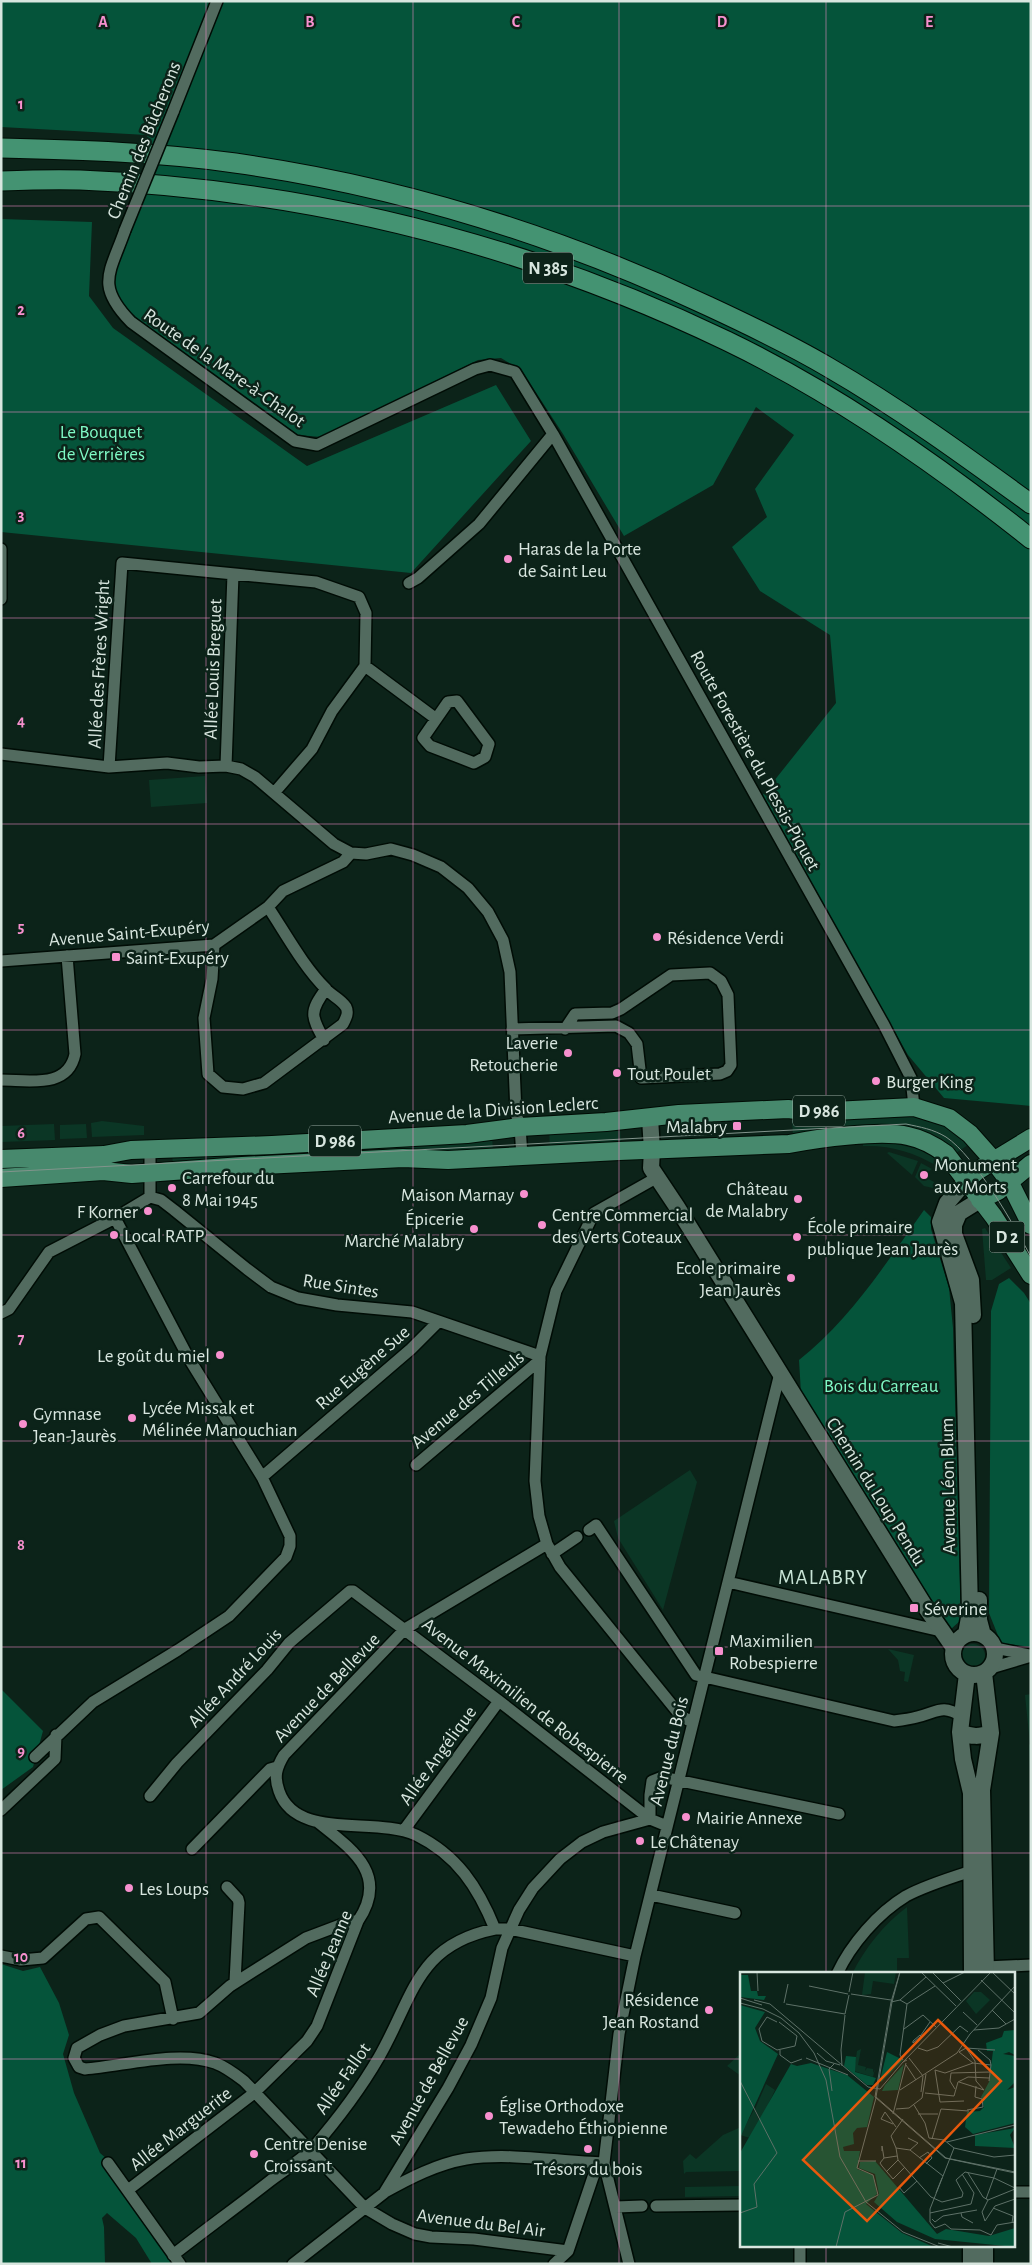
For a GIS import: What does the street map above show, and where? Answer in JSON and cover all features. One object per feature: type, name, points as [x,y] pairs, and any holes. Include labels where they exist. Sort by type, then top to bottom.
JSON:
[{"type":"highway","name":"N 385","points":[[1,148],[135,153],[235,163],[315,177],[392,194],[531,234],[674,290],[745,323],[827,366],[908,416],[1031,504]]},
{"type":"highway","name":"N 385","points":[[1,181],[78,180],[199,188],[314,205],[390,220],[463,239],[584,280],[728,341],[845,406],[978,496],[1031,539]]},
{"type":"main road","name":"Avenue de la Division Leclerc","points":[[1,1159],[104,1155],[150,1149],[272,1145],[467,1134],[520,1127],[650,1118],[679,1114],[788,1109],[813,1112],[914,1107],[949,1118],[963,1128],[994,1161],[1009,1181]]},
{"type":"main road","name":"Chemin du Loup Pendu","points":[[650,1118],[651,1168],[656,1178],[677,1207],[941,1631],[954,1648]]},
{"type":"main road","name":"D 986","points":[[1,1178],[103,1171],[132,1174],[242,1166],[393,1159],[448,1160],[790,1144],[815,1139],[894,1134],[922,1140],[936,1147],[951,1160],[960,1188]]},
{"type":"main road","points":[[960,1188],[994,1161],[1031,1138]]},
{"type":"main road","points":[[980,1200],[998,1191],[1031,1164]]},
{"type":"main road","name":"D 2","points":[[1009,1181],[1031,1225]]},
{"type":"main road","name":"D 2","points":[[960,1188],[980,1200],[994,1217],[1031,1275]]},
{"type":"main road","name":"Avenue Léon Blum","points":[[960,1188],[947,1203],[940,1222],[963,1303],[970,1612],[975,1634]]},
{"type":"main road","name":"Avenue Léon Blum","points":[[975,1634],[979,1601],[973,1292],[969,1271],[954,1234],[954,1225],[956,1215],[980,1200]]},
{"type":"main road","points":[[975,1634],[990,1640],[995,1648],[995,1659],[987,1671],[978,1675],[967,1674],[956,1666],[952,1654],[961,1637],[975,1634]]},
{"type":"main road","points":[[981,1971],[982,1790],[991,1733],[987,1671]]},
{"type":"main road","points":[[967,1674],[961,1724],[963,1759],[971,1793],[972,1871],[981,1971]]},
{"type":"main road","points":[[961,1724],[972,1736],[980,1737],[991,1733]]},
{"type":"main road","points":[[970,2248],[972,2264]]},
{"type":"main road","points":[[985,2248],[985,2264]]},
{"type":"street","name":"Chemin des Bûcherons","points":[[109,292],[108,281],[125,230],[216,1]]},
{"type":"street","name":"Route de la Mare-à-Chalot","points":[[109,292],[117,307],[131,322],[295,441],[317,445],[475,369],[490,365],[515,372],[553,434]]},
{"type":"street","points":[[408,582],[418,578],[479,524],[553,434]]},
{"type":"street","name":"Route Forestière du Plessis-Piquet","points":[[553,434],[894,1042],[911,1078],[914,1107]]},
{"type":"street","points":[[1,599],[2,549]]},
{"type":"street","name":"Allée des Frères Wright","points":[[109,767],[122,563],[233,574]]},
{"type":"street","points":[[233,574],[316,582],[359,597],[366,614],[365,666],[332,711],[312,749],[274,793]]},
{"type":"street","name":"Allée Louis Breguet","points":[[226,766],[233,574]]},
{"type":"street","points":[[365,666],[435,718]]},
{"type":"street","points":[[457,701],[489,744],[485,757],[474,763],[430,746],[423,738],[435,718],[448,702],[457,701]]},
{"type":"street","points":[[1,754],[109,767],[167,763],[199,767],[226,766],[241,769],[255,777],[334,844],[351,854],[391,850],[414,855],[441,867],[468,888],[488,912],[503,940],[510,972],[516,1113],[520,1127],[522,1156]]},
{"type":"street","name":"Avenue Saint-Exupéry","points":[[1,961],[214,945],[241,928],[268,907],[283,891],[344,862],[351,854]]},
{"type":"street","points":[[214,945],[212,979],[204,1018],[208,1074],[223,1087],[244,1089],[264,1084],[324,1040],[343,1024],[348,1015],[347,1008],[326,989],[298,953],[268,907]]},
{"type":"street","points":[[1,1080],[49,1081],[62,1075],[73,1066],[75,1054],[67,956]]},
{"type":"street","points":[[512,1029],[565,1029],[616,1026],[629,1033],[637,1044],[641,1078],[720,1074],[727,1071],[731,1065],[728,995],[721,981],[710,974],[671,975],[621,1009],[612,1013],[575,1014],[565,1029]]},
{"type":"street","points":[[324,1040],[314,1021],[312,1012],[315,1004],[326,989]]},
{"type":"street","points":[[1,1313],[9,1309],[49,1252],[115,1218],[150,1196],[150,1149]]},
{"type":"street","points":[[656,1178],[594,1213],[556,1291],[540,1358],[536,1481],[539,1516],[549,1549],[565,1576],[680,1716],[693,1723]]},
{"type":"street","name":"Rue Sintes","points":[[150,1196],[161,1200],[271,1287],[298,1298],[337,1305],[412,1312],[540,1358]]},
{"type":"street","points":[[34,1757],[93,1702],[229,1616],[286,1557],[290,1546],[290,1536],[262,1477],[188,1357],[115,1218]]},
{"type":"street","name":"Rue Eugène Sue","points":[[262,1477],[411,1349],[438,1322]]},
{"type":"street","name":"Avenue des Tilleuls","points":[[416,1464],[540,1358]]},
{"type":"street","name":"Avenue du Bois","points":[[629,2264],[604,2163],[605,2140],[619,2034],[635,1956],[780,1373]]},
{"type":"street","points":[[589,1530],[596,1525],[696,1675],[894,1721],[919,1717],[940,1709],[948,1709],[961,1724]]},
{"type":"street","points":[[405,1629],[549,1549],[577,1537]]},
{"type":"street","points":[[728,1582],[941,1631]]},
{"type":"street","name":"Allée André Louis","points":[[150,1796],[187,1752],[267,1670],[294,1637],[306,1630],[350,1591],[353,1591]]},
{"type":"street","name":"Avenue de Bellevue","points":[[353,1591],[405,1629],[284,1755],[277,1767],[278,1787],[284,1804],[298,1815],[318,1823],[404,1830],[438,1848],[458,1863],[477,1889],[495,1928]]},
{"type":"street","name":"Avenue Maximilien de Robespierre","points":[[405,1629],[650,1819],[667,1826]]},
{"type":"street","points":[[995,1648],[1031,1656]]},
{"type":"street","points":[[987,1671],[1031,1656]]},
{"type":"street","name":"Allée Angélique","points":[[404,1830],[499,1701]]},
{"type":"street","points":[[1,1810],[55,1759],[56,1735]]},
{"type":"street","points":[[192,1849],[270,1770],[277,1767]]},
{"type":"street","points":[[650,1819],[652,1782],[662,1776],[839,1814]]},
{"type":"street","name":"Avenue de Bellevue","points":[[293,2264],[384,2193],[448,2088],[471,2044],[490,1998],[502,1948],[510,1929],[533,1888],[570,1851],[603,1832],[650,1819]]},
{"type":"street","name":"Allée Jeanne","points":[[254,2093],[314,2032],[358,1921],[366,1910],[371,1894],[368,1873],[350,1849],[318,1823]]},
{"type":"street","points":[[838,1972],[843,1960],[875,1921],[906,1897],[938,1882],[972,1871]]},
{"type":"street","points":[[227,1887],[238,1899],[239,1903],[235,1982]]},
{"type":"street","points":[[651,1895],[735,1913]]},
{"type":"street","points":[[1,1956],[21,1960],[42,1958],[86,1919],[99,1918],[165,1982],[173,2019],[199,2013],[235,1982],[306,1938],[358,1921]]},
{"type":"street","points":[[495,1928],[510,1929],[635,1956]]},
{"type":"street","name":"Allée Fallot","points":[[176,2259],[310,2151],[345,2108],[375,2064],[414,1987],[434,1957],[459,1939],[495,1928]]},
{"type":"street","points":[[981,1971],[1031,1965]]},
{"type":"street","name":"Avenue du Bel Air","points":[[173,2019],[124,2026],[86,2042],[75,2052],[74,2058],[79,2066],[85,2069],[163,2059],[204,2060],[224,2066],[233,2072],[254,2093],[365,2208],[386,2221],[415,2234],[474,2239],[568,2251]]},
{"type":"street","name":"Allée Marguerite","points":[[128,2190],[254,2093]]},
{"type":"street","points":[[384,2193],[409,2179],[445,2164],[465,2160],[508,2157],[604,2163]]},
{"type":"street","points":[[108,2163],[176,2259]]},
{"type":"street","points":[[554,2264],[568,2251],[594,2174],[604,2163]]},
{"type":"street","points":[[1014,2192],[1031,2192]]},
{"type":"street","points":[[656,2206],[740,2204]]},
{"type":"street","points":[[616,2207],[642,2206]]},
{"type":"street","points":[[800,2248],[800,2264]]},
{"type":"green space","points":[[1,1],[1031,1],[1031,1106],[944,1098],[908,1055],[762,796],[836,703],[830,635],[760,591],[732,547],[767,517],[755,489],[794,435],[756,407],[713,485],[624,536],[563,434],[522,371],[501,358],[478,360],[321,437],[298,435],[133,317],[121,302],[112,282],[155,170],[147,135],[1,127]]},
{"type":"green space","name":"Le Bouquet de Verrières","points":[[1,219],[92,222],[89,296],[113,328],[307,466],[496,385],[531,441],[411,573],[1,532]]},
{"type":"green space","points":[[205,776],[207,803],[151,807],[149,780]]},
{"type":"green space","points":[[895,1112],[938,1119],[971,1143],[956,1153],[947,1144],[793,1138],[792,1115]]},
{"type":"green space","points":[[102,1121],[144,1126],[144,1135],[92,1137],[91,1123]]},
{"type":"green space","points":[[54,1124],[55,1140],[1,1142],[1,1126]]},
{"type":"green space","points":[[86,1124],[87,1138],[60,1139],[60,1125]]},
{"type":"green space","points":[[620,1127],[621,1145],[550,1149],[549,1130]]},
{"type":"green space","points":[[492,1135],[493,1152],[173,1168],[172,1152]]},
{"type":"green space","points":[[892,1143],[922,1150],[941,1163],[937,1166],[911,1153],[892,1148],[863,1146],[863,1144]]},
{"type":"green space","points":[[887,1153],[918,1161],[912,1175]]},
{"type":"green space","points":[[921,1163],[932,1169],[923,1176],[934,1182],[933,1188],[924,1186],[915,1177]]},
{"type":"green space","name":"Bois du Carreau","points":[[924,1210],[931,1217],[931,1229],[949,1288],[953,1328],[961,1620],[951,1629],[942,1621],[801,1393],[799,1360],[835,1327],[851,1309]]},
{"type":"green space","points":[[985,1228],[1011,1268],[992,1280],[986,1280],[982,1229]]},
{"type":"green space","name":"Bois du Carreau","points":[[1009,1278],[1024,1293],[1031,1304],[1031,1647],[1001,1643],[989,1613],[991,1311],[999,1284]]},
{"type":"green space","points":[[690,1470],[697,1482],[663,1610],[618,1538],[614,1521]]},
{"type":"green space","points":[[973,1644],[982,1647],[985,1656],[982,1665],[973,1668],[964,1665],[961,1656],[964,1647]]},
{"type":"green space","points":[[888,1649],[914,1655],[908,1682],[904,1681],[905,1672],[900,1671],[898,1660]]},
{"type":"green space","points":[[1,1689],[43,1731],[33,1767],[1,1790]]},
{"type":"green space","points":[[1031,1694],[1030,1771],[1030,1744],[1025,1695]]},
{"type":"green space","points":[[907,1907],[909,1958],[897,1958],[897,1972],[853,1972],[876,1937]]},
{"type":"green space","points":[[1,1964],[23,1971],[40,1967],[59,2003],[69,2035],[63,2054],[74,2093],[100,2153],[108,2160],[175,2264],[152,2264],[136,2238],[107,2213],[102,2218],[105,2264],[1,2264]]},
{"type":"green space","points":[[740,2054],[740,2075],[727,2066]]},
{"type":"green space","points":[[740,2127],[740,2171],[686,2172],[684,2174],[683,2161],[690,2154],[696,2159],[723,2135]]},
{"type":"green space","points":[[740,2186],[740,2196],[685,2197],[685,2187]]},
{"type":"tram line","points":[[1,1172],[906,1124],[936,1132],[957,1146],[993,1192],[1031,1257]]},
{"type":"place","name":"Haras de la Porte de Saint Leu","points":[[508,559]]},
{"type":"place","name":"Résidence Verdi","points":[[657,937]]},
{"type":"place","name":"Saint-Exupéry","points":[[116,957]]},
{"type":"place","name":"Laverie Retoucherie","points":[[568,1053]]},
{"type":"place","name":"Tout Poulet","points":[[617,1073]]},
{"type":"place","name":"Burger King","points":[[876,1081]]},
{"type":"place","name":"Malabry","points":[[737,1126]]},
{"type":"place","name":"Monument aux Morts","points":[[924,1175]]},
{"type":"place","name":"Carrefour du 8 Mai 1945","points":[[172,1188]]},
{"type":"place","name":"Maison Marnay","points":[[524,1194]]},
{"type":"place","name":"Château de Malabry","points":[[798,1199]]},
{"type":"place","name":"F Korner","points":[[148,1211]]},
{"type":"place","name":"Centre Commercial des Verts Coteaux","points":[[542,1225]]},
{"type":"place","name":"Épicerie Marché Malabry","points":[[474,1229]]},
{"type":"place","name":"Local RATP","points":[[114,1235]]},
{"type":"place","name":"École primaire publique Jean Jaurès","points":[[797,1237]]},
{"type":"place","name":"Ecole primaire Jean Jaurès","points":[[791,1278]]},
{"type":"place","name":"Le goût du miel","points":[[220,1355]]},
{"type":"place","name":"Lycée Missak et Mélinée Manouchian","points":[[132,1418]]},
{"type":"place","name":"Gymnase Jean-Jaurès","points":[[23,1424]]},
{"type":"place","name":"Séverine","points":[[914,1608]]},
{"type":"place","name":"Maximilien Robespierre","points":[[719,1651]]},
{"type":"place","name":"Mairie Annexe","points":[[686,1817]]},
{"type":"place","name":"Le Châtenay","points":[[640,1841]]},
{"type":"place","name":"Les Loups","points":[[129,1888]]},
{"type":"place","name":"Résidence Jean Rostand","points":[[709,2010]]},
{"type":"place","name":"Église Orthodoxe Tewadeho Éthiopienne","points":[[489,2116]]},
{"type":"place","name":"Trésors du bois","points":[[588,2149]]},
{"type":"place","name":"Centre Denise Croissant","points":[[254,2154]]},
{"type":"district","name":"MALABRY","points":[[823,1577]]}]
